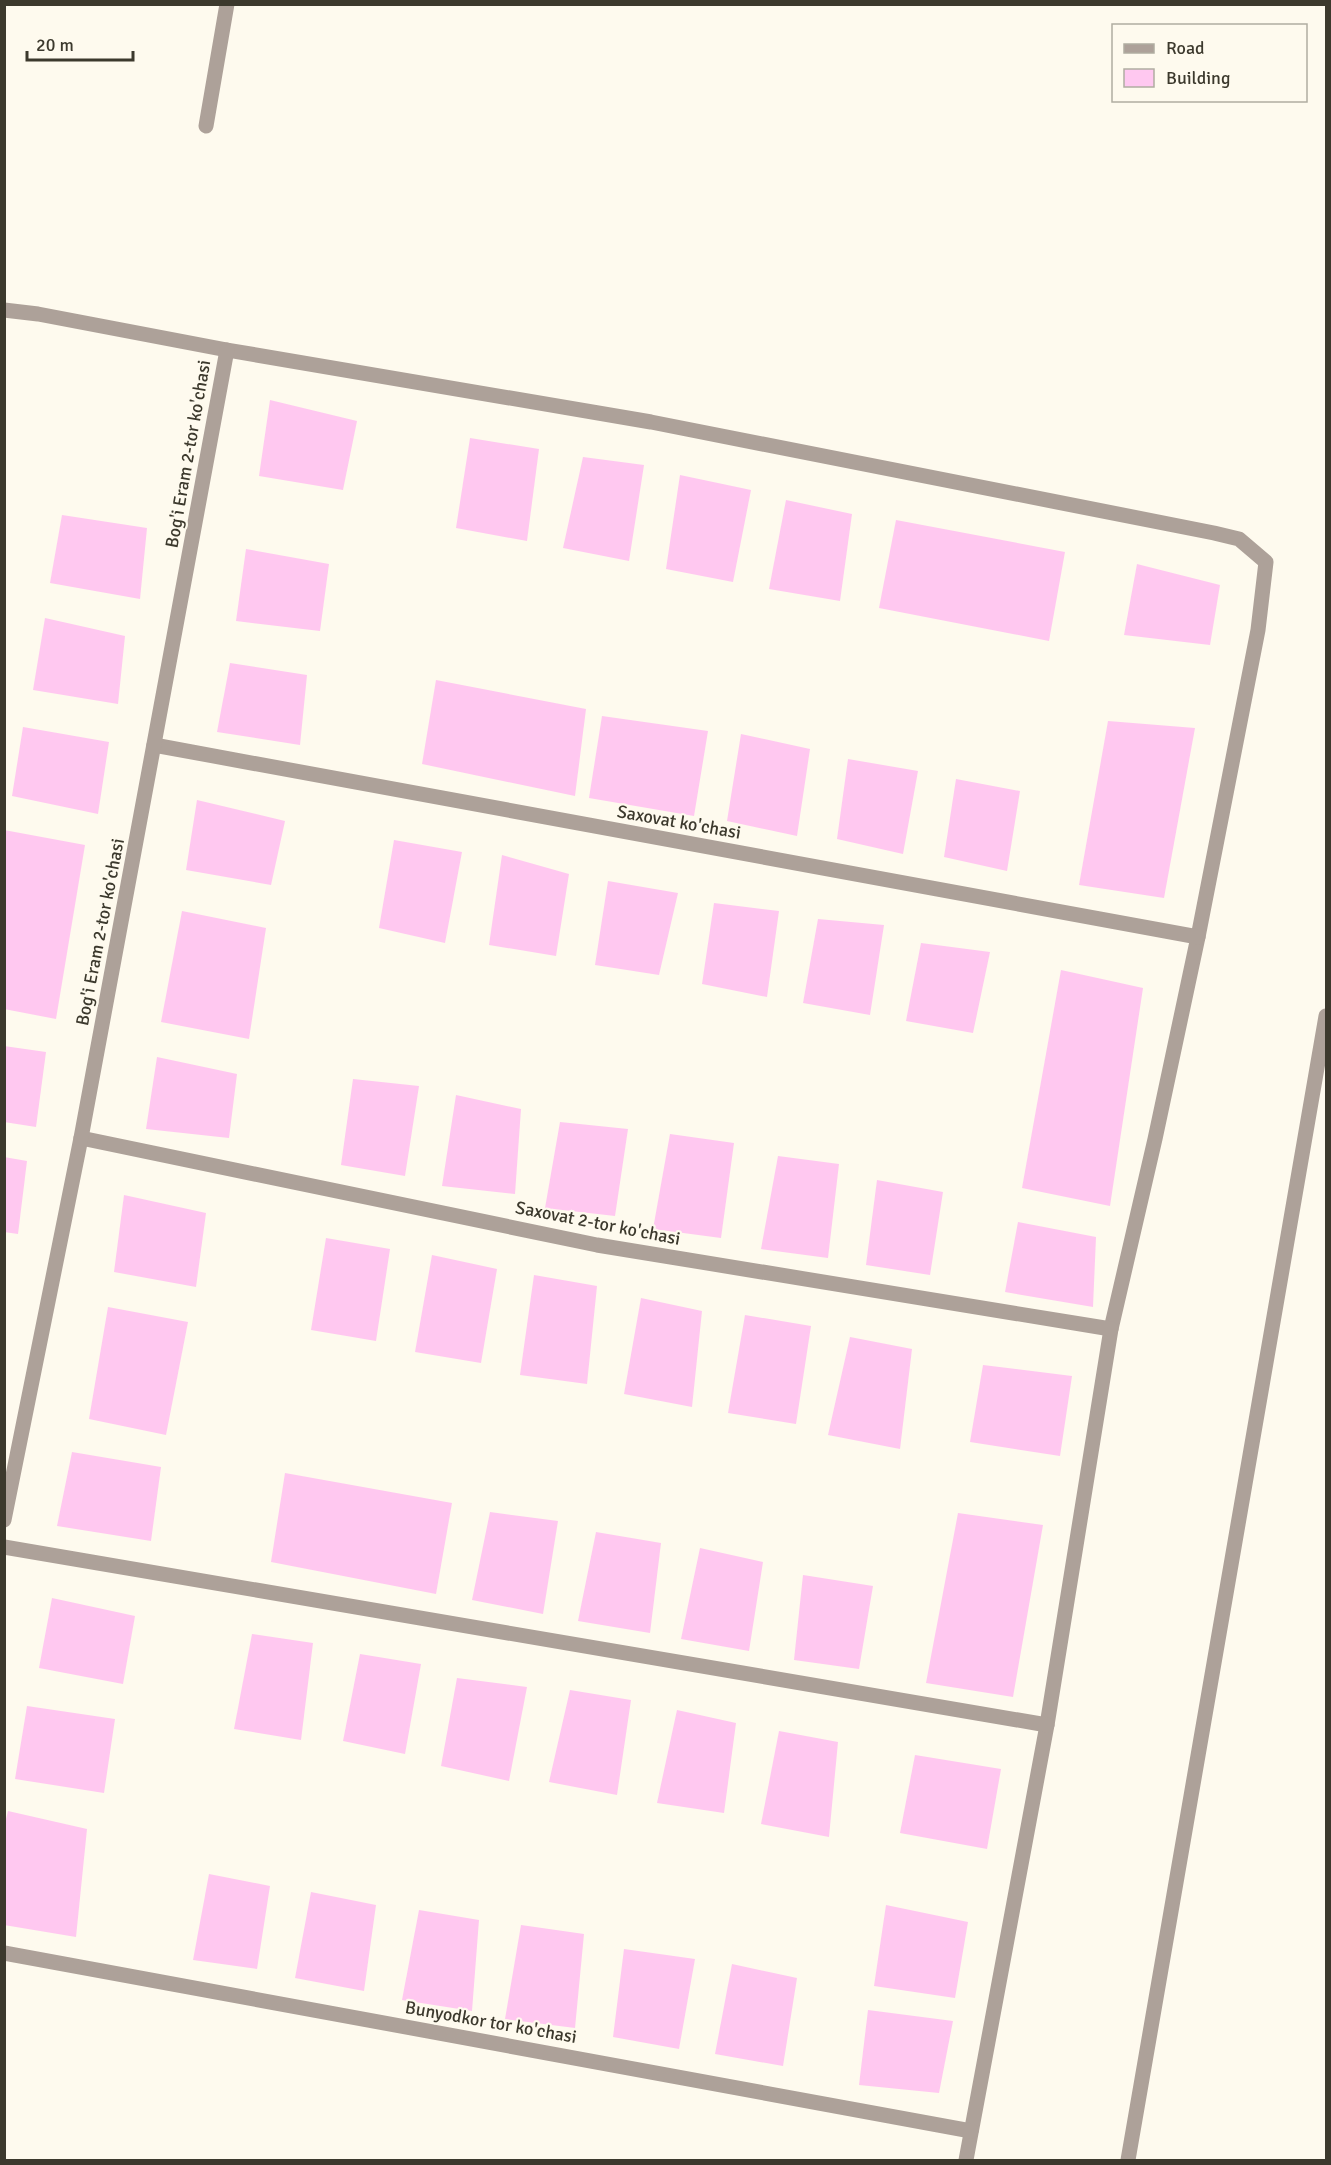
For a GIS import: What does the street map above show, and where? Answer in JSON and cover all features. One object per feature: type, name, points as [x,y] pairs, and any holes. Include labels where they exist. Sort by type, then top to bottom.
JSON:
[{"type":"street","points":[[206,126],[227,4]]},
{"type":"street","points":[[4,310],[38,314],[227,350],[651,422],[1214,532],[1239,539],[1266,562],[1258,630],[1198,937],[1111,1329],[1047,1725],[966,2160]]},
{"type":"street","name":"Bog'i Eram 2-tor ko'chasi","points":[[4,1520],[81,1138],[227,350]]},
{"type":"street","name":"Saxovat ko'chasi","points":[[154,745],[1198,937]]},
{"type":"street","points":[[1128,2160],[1326,1016]]},
{"type":"street","name":"Saxovat 2-tor ko'chasi","points":[[81,1138],[597,1245],[1111,1329]]},
{"type":"street","points":[[4,1547],[1047,1725]]},
{"type":"street","name":"Bunyodkor tor ko'chasi","points":[[4,1953],[971,2131]]},
{"type":"building","points":[[270,400],[357,421],[343,490],[259,476]]},
{"type":"building","points":[[470,438],[539,449],[527,541],[456,528]]},
{"type":"building","points":[[583,457],[644,465],[629,561],[563,548]]},
{"type":"building","points":[[680,475],[751,490],[733,582],[666,569]]},
{"type":"building","points":[[786,500],[852,514],[840,601],[769,589]]},
{"type":"building","points":[[62,515],[147,528],[140,599],[50,583]]},
{"type":"building","points":[[896,520],[1065,552],[1049,641],[879,608]]},
{"type":"building","points":[[246,549],[329,564],[320,631],[236,621]]},
{"type":"building","points":[[1137,564],[1220,585],[1210,645],[1124,635]]},
{"type":"building","points":[[45,618],[125,636],[118,704],[33,690]]},
{"type":"building","points":[[230,663],[307,675],[300,745],[217,732]]},
{"type":"building","points":[[436,680],[586,709],[575,796],[422,764]]},
{"type":"building","points":[[602,716],[708,731],[694,816],[589,798]]},
{"type":"building","points":[[1108,721],[1195,728],[1164,898],[1079,885]]},
{"type":"building","points":[[23,727],[109,742],[98,814],[12,796]]},
{"type":"building","points":[[741,734],[810,749],[797,836],[727,821]]},
{"type":"building","points":[[848,759],[918,771],[903,854],[837,839]]},
{"type":"building","points":[[956,779],[1020,791],[1007,871],[944,857]]},
{"type":"building","points":[[197,800],[285,821],[271,885],[186,870]]},
{"type":"building","points":[[4,830],[85,845],[56,1019],[4,1009]]},
{"type":"building","points":[[394,840],[462,852],[445,943],[379,928]]},
{"type":"building","points":[[502,855],[569,874],[556,956],[489,945]]},
{"type":"building","points":[[608,881],[678,893],[659,975],[595,965]]},
{"type":"building","points":[[714,903],[779,911],[767,997],[702,984]]},
{"type":"building","points":[[182,911],[266,928],[249,1039],[161,1022]]},
{"type":"building","points":[[818,919],[884,925],[870,1015],[803,1003]]},
{"type":"building","points":[[921,943],[990,952],[973,1033],[906,1021]]},
{"type":"building","points":[[1061,970],[1143,988],[1110,1206],[1022,1188]]},
{"type":"building","points":[[4,1046],[46,1052],[36,1127],[4,1122]]},
{"type":"building","points":[[157,1057],[237,1074],[229,1138],[146,1129]]},
{"type":"building","points":[[353,1079],[419,1086],[405,1176],[341,1165]]},
{"type":"building","points":[[456,1095],[521,1109],[515,1194],[442,1186]]},
{"type":"building","points":[[560,1122],[628,1129],[615,1216],[545,1208]]},
{"type":"building","points":[[670,1134],[734,1143],[721,1238],[653,1229]]},
{"type":"building","points":[[778,1156],[839,1164],[828,1258],[761,1249]]},
{"type":"building","points":[[4,1157],[27,1161],[18,1234],[4,1232]]},
{"type":"building","points":[[877,1180],[943,1192],[930,1275],[866,1265]]},
{"type":"building","points":[[124,1195],[206,1213],[196,1287],[114,1272]]},
{"type":"building","points":[[1018,1222],[1096,1237],[1093,1307],[1005,1292]]},
{"type":"building","points":[[326,1238],[390,1249],[376,1341],[311,1330]]},
{"type":"building","points":[[432,1255],[497,1269],[481,1363],[415,1352]]},
{"type":"building","points":[[534,1275],[597,1286],[587,1384],[520,1375]]},
{"type":"building","points":[[641,1298],[702,1311],[692,1407],[624,1394]]},
{"type":"building","points":[[108,1307],[188,1322],[166,1435],[89,1419]]},
{"type":"building","points":[[745,1315],[811,1326],[796,1424],[728,1413]]},
{"type":"building","points":[[850,1337],[912,1349],[900,1449],[828,1435]]},
{"type":"building","points":[[983,1365],[1072,1376],[1060,1456],[970,1442]]},
{"type":"building","points":[[72,1452],[161,1467],[151,1541],[57,1526]]},
{"type":"building","points":[[285,1473],[452,1503],[436,1594],[271,1562]]},
{"type":"building","points":[[490,1512],[558,1521],[543,1614],[472,1600]]},
{"type":"building","points":[[958,1513],[1043,1525],[1013,1697],[926,1683]]},
{"type":"building","points":[[596,1532],[661,1543],[650,1633],[578,1621]]},
{"type":"building","points":[[700,1548],[763,1562],[749,1651],[681,1639]]},
{"type":"building","points":[[803,1575],[873,1586],[859,1669],[794,1660]]},
{"type":"building","points":[[52,1598],[135,1616],[123,1684],[39,1668]]},
{"type":"building","points":[[252,1634],[313,1643],[301,1740],[234,1729]]},
{"type":"building","points":[[360,1654],[421,1664],[405,1754],[343,1741]]},
{"type":"building","points":[[457,1678],[527,1687],[509,1781],[441,1766]]},
{"type":"building","points":[[570,1690],[631,1700],[617,1795],[549,1782]]},
{"type":"building","points":[[27,1706],[115,1719],[104,1793],[15,1779]]},
{"type":"building","points":[[677,1710],[736,1723],[724,1813],[657,1803]]},
{"type":"building","points":[[779,1731],[838,1742],[829,1837],[761,1824]]},
{"type":"building","points":[[915,1755],[1001,1769],[987,1849],[900,1833]]},
{"type":"building","points":[[8,1811],[87,1829],[76,1937],[4,1925],[4,1827]]},
{"type":"building","points":[[209,1874],[270,1886],[257,1969],[193,1960]]},
{"type":"building","points":[[311,1892],[376,1905],[364,1991],[295,1978]]},
{"type":"building","points":[[886,1905],[968,1922],[955,1998],[874,1986]]},
{"type":"building","points":[[419,1910],[479,1920],[472,2011],[402,2000]]},
{"type":"building","points":[[521,1925],[584,1934],[575,2028],[505,2019]]},
{"type":"building","points":[[624,1949],[695,1959],[679,2049],[613,2037]]},
{"type":"building","points":[[732,1964],[797,1978],[783,2066],[715,2054]]},
{"type":"building","points":[[868,2010],[953,2021],[939,2093],[859,2085]]}]
